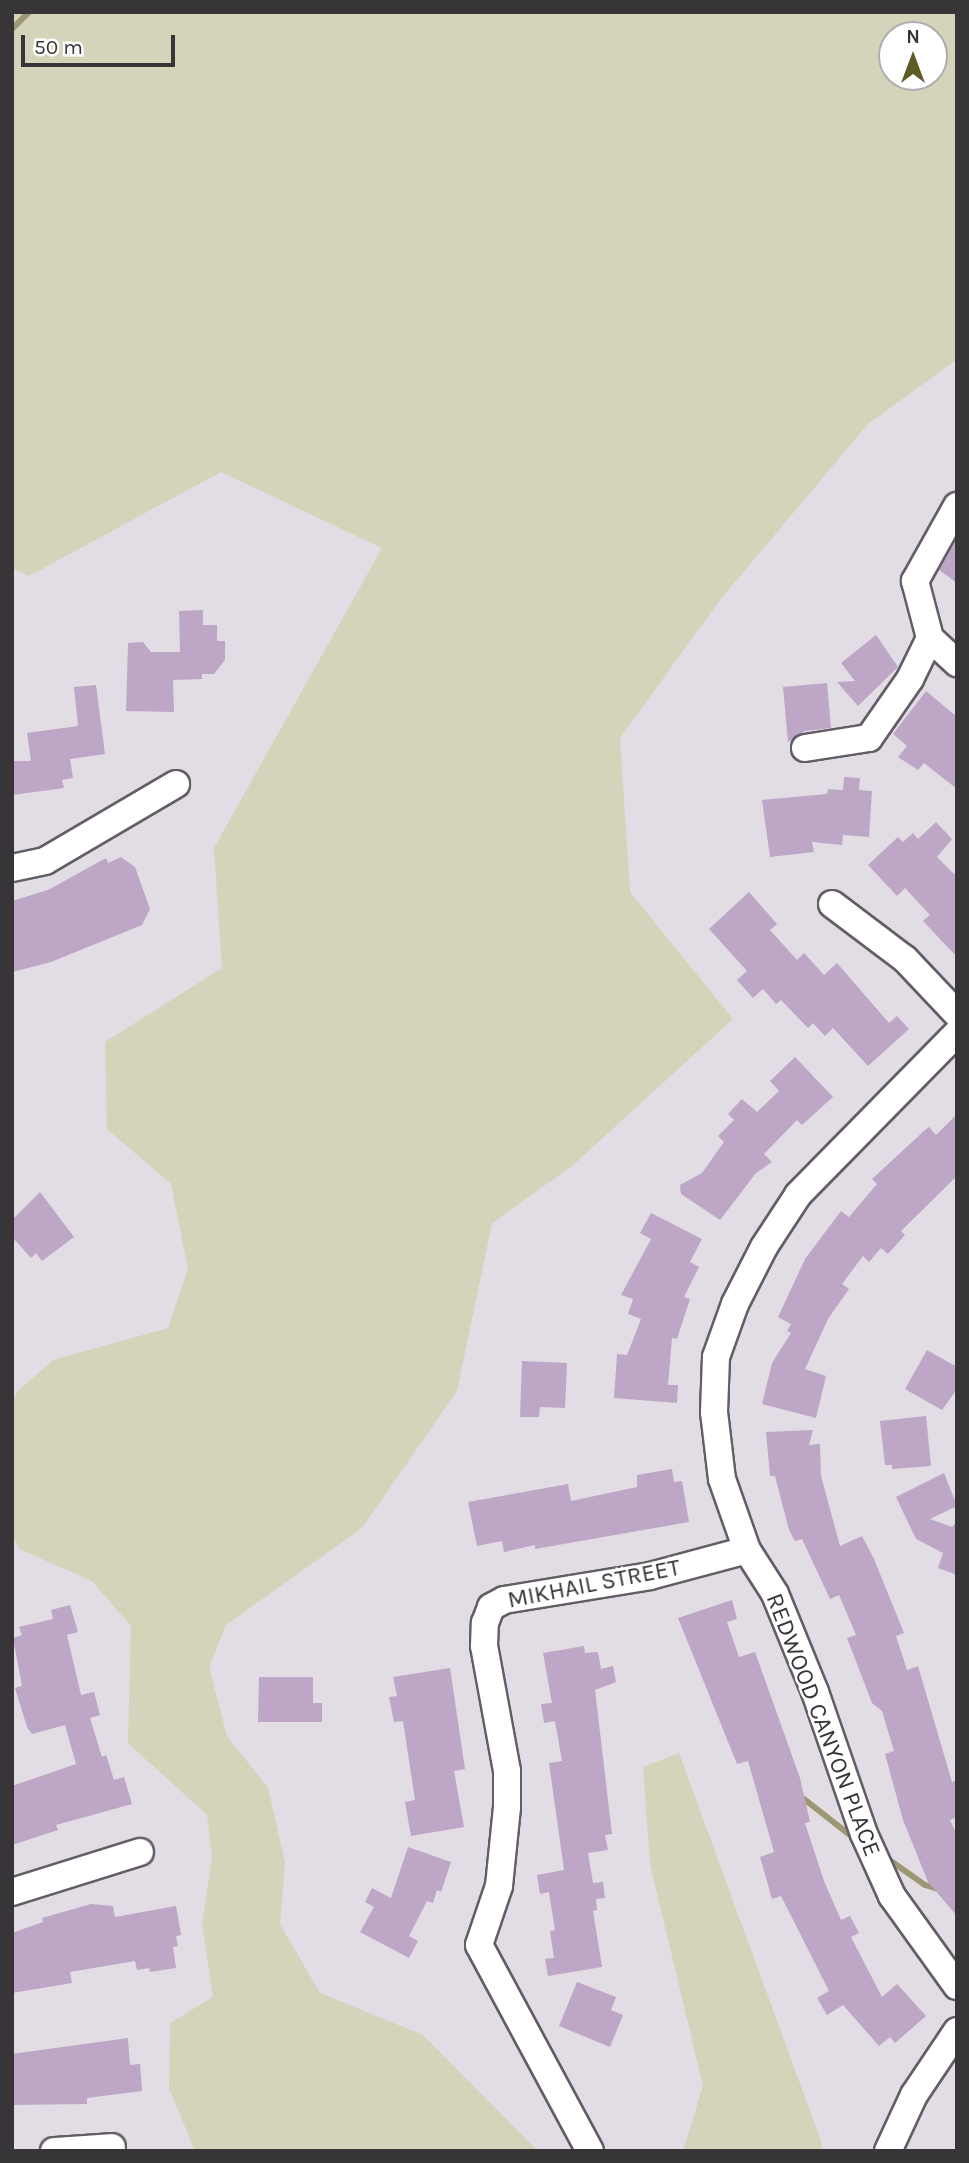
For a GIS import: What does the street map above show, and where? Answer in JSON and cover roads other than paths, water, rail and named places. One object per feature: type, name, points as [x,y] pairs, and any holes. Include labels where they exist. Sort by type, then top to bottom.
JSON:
[{"type":"street","points":[[957,506],[915,581],[930,638],[957,663]]},
{"type":"street","points":[[805,748],[870,738],[910,679],[930,638]]},
{"type":"street","points":[[12,868],[45,862],[176,784]]},
{"type":"street","points":[[832,904],[905,959],[957,1014]]},
{"type":"street","name":"REDWOOD CANYON PLACE","points":[[957,1034],[798,1195],[735,1304],[716,1357],[714,1412],[722,1479],[747,1550],[775,1594],[892,1896],[957,1986]]},
{"type":"street","name":"MIKHAIL STREET","points":[[590,2151],[479,1945],[499,1886],[506,1807],[500,1722],[484,1646],[491,1607],[504,1600],[650,1576],[747,1550]]},
{"type":"street","points":[[12,1892],[140,1852]]},
{"type":"street","points":[[888,2151],[914,2095],[957,2031]]},
{"type":"street","points":[[54,2151],[112,2147]]},
{"type":"waterway","points":[[12,29],[29,12]]},
{"type":"waterway","points":[[804,1799],[855,1839]]},
{"type":"waterway","points":[[888,1859],[925,1885],[941,1890]]}]
